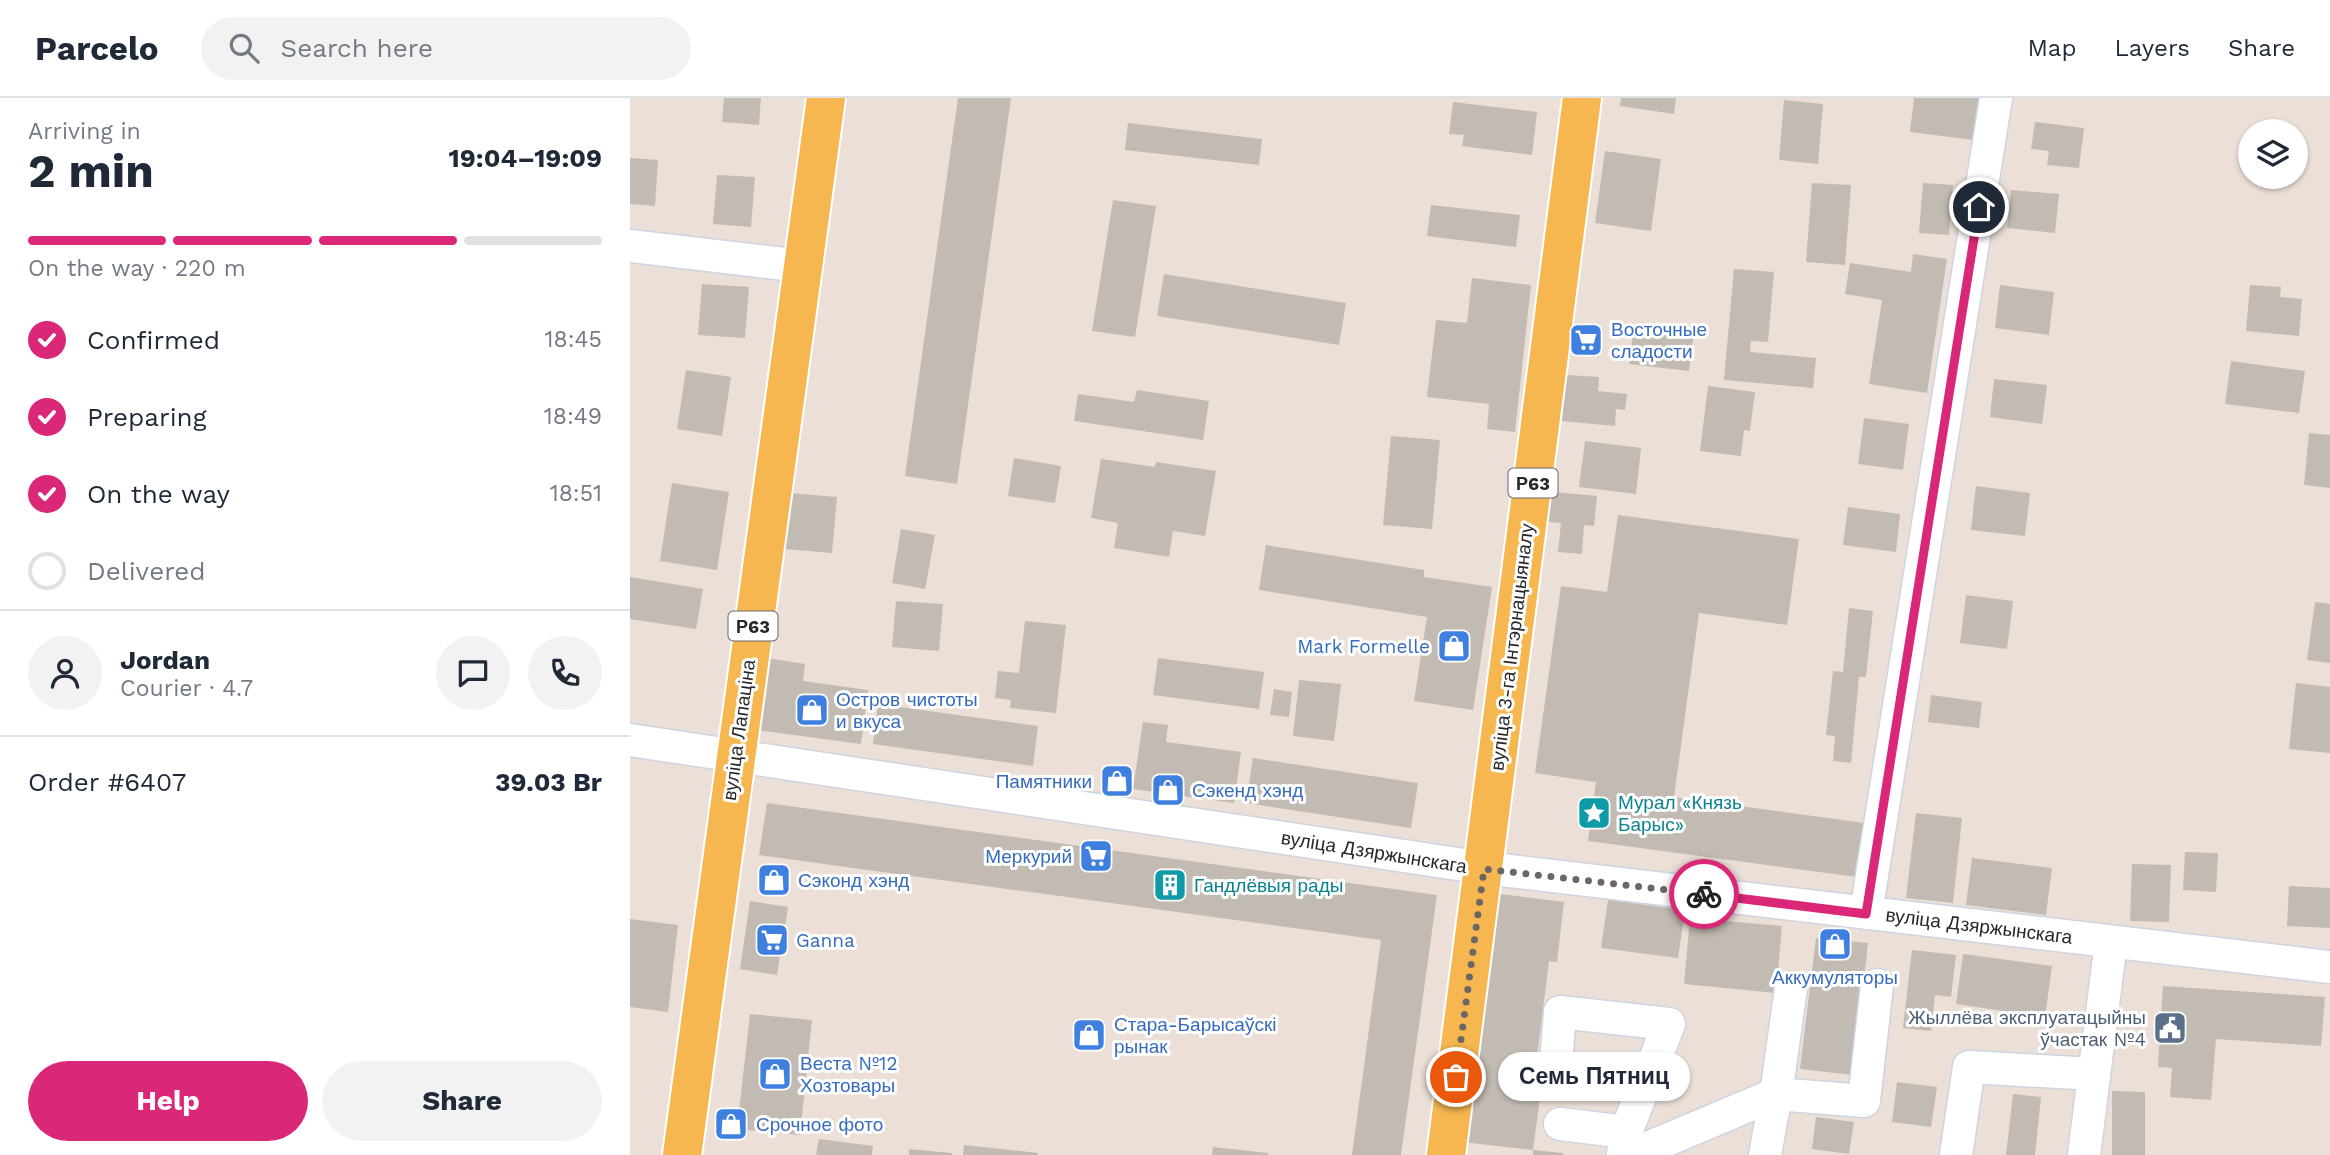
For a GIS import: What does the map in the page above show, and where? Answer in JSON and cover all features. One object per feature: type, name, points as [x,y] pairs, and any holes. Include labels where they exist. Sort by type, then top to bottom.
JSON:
[{"type":"main road","name":"вуліца Лапаціна","points":[[682,1155],[826,98]]},
{"type":"main road","name":"вуліца 3-га Інтэрнацыяналу","points":[[1446,1155],[1582,98]]},
{"type":"street","points":[[1866,914],[1996,98]]},
{"type":"street","points":[[630,246],[802,266]]},
{"type":"street","name":"вуліца Дзяржынскага","points":[[630,740],[1484,869],[2330,967]]},
{"type":"street","points":[[2084,1155],[2112,942]]},
{"type":"street","points":[[1560,1124],[1627,1147],[1776,1094],[1864,1101],[1877,985]]},
{"type":"street","points":[[1765,1155],[1791,988]]},
{"type":"street","points":[[1556,1064],[1560,1012],[1669,1024],[1627,1147]]},
{"type":"street","points":[[1956,1155],[1969,1067],[2094,1074]]},
{"type":"building","points":[[724,98],[761,98],[759,125],[722,122]]},
{"type":"building","points":[[958,98],[1011,98],[957,484],[905,476]]},
{"type":"building","points":[[1621,98],[1676,98],[1674,114],[1620,106]]},
{"type":"building","points":[[1914,98],[1979,98],[1974,140],[1910,132]]},
{"type":"building","points":[[1784,100],[1823,104],[1818,164],[1779,160]]},
{"type":"building","points":[[1453,102],[1537,112],[1532,155],[1462,146],[1464,135],[1449,134]]},
{"type":"building","points":[[2035,122],[2084,128],[2079,168],[2047,165],[2049,151],[2031,149]]},
{"type":"building","points":[[1128,123],[1262,139],[1259,165],[1125,150]]},
{"type":"building","points":[[1605,151],[1661,159],[1651,231],[1595,223]]},
{"type":"building","points":[[630,158],[658,160],[655,206],[630,204]]},
{"type":"building","points":[[717,175],[755,177],[751,227],[713,224]]},
{"type":"building","points":[[1812,183],[1851,185],[1845,265],[1806,262]]},
{"type":"building","points":[[1923,183],[1953,185],[1949,235],[1919,233]]},
{"type":"building","points":[[2011,190],[2059,194],[2055,233],[2007,228]]},
{"type":"building","points":[[1113,200],[1156,206],[1135,337],[1092,331]]},
{"type":"building","points":[[1431,205],[1520,215],[1516,247],[1427,236]]},
{"type":"building","points":[[1913,254],[1947,259],[1927,393],[1869,384],[1882,300],[1845,294],[1850,263],[1911,272]]},
{"type":"building","points":[[1734,269],[1774,272],[1768,342],[1751,341],[1750,352],[1816,358],[1813,388],[1724,380]]},
{"type":"building","points":[[1164,274],[1346,303],[1339,345],[1157,316]]},
{"type":"building","points":[[1472,278],[1531,285],[1515,432],[1487,429],[1489,404],[1427,397],[1436,320],[1467,323]]},
{"type":"building","points":[[702,284],[749,287],[745,338],[698,335]]},
{"type":"building","points":[[2000,285],[2054,292],[2049,335],[1995,328]]},
{"type":"building","points":[[2250,285],[2281,287],[2280,297],[2302,299],[2299,336],[2246,331]]},
{"type":"building","points":[[1634,325],[1694,332],[1689,371],[1629,364]]},
{"type":"building","points":[[2231,361],[2305,371],[2299,413],[2225,404]]},
{"type":"building","points":[[686,370],[731,377],[722,436],[677,429]]},
{"type":"building","points":[[1566,375],[1599,377],[1598,391],[1627,394],[1625,410],[1616,409],[1615,426],[1562,421]]},
{"type":"building","points":[[1994,379],[2047,385],[2042,424],[1990,417]]},
{"type":"building","points":[[1708,386],[1755,392],[1750,431],[1744,430],[1741,456],[1700,451]]},
{"type":"building","points":[[1137,390],[1209,401],[1203,440],[1074,421],[1078,394],[1134,402]]},
{"type":"building","points":[[1864,418],[1909,424],[1903,470],[1858,464]]},
{"type":"building","points":[[2309,433],[2330,435],[2330,488],[2304,485]]},
{"type":"building","points":[[1391,436],[1440,440],[1432,529],[1383,525]]},
{"type":"building","points":[[1585,441],[1641,448],[1636,494],[1579,487]]},
{"type":"building","points":[[1014,458],[1061,466],[1055,503],[1008,496]]},
{"type":"building","points":[[1101,459],[1155,467],[1156,462],[1216,471],[1205,536],[1173,531],[1169,557],[1114,548],[1118,523],[1091,518]]},
{"type":"building","points":[[672,483],[729,492],[717,570],[660,561]]},
{"type":"building","points":[[1976,486],[2030,493],[2025,536],[1971,530]]},
{"type":"building","points":[[1543,491],[1597,496],[1594,526],[1584,525],[1582,554],[1558,552],[1561,523],[1540,521]]},
{"type":"building","points":[[790,493],[837,497],[832,553],[785,549]]},
{"type":"building","points":[[1848,507],[1900,514],[1896,552],[1843,545]]},
{"type":"building","points":[[1618,515],[1799,539],[1787,625],[1699,613],[1674,797],[1864,823],[1857,877],[1588,841],[1596,782],[1535,773],[1561,586],[1607,592]]},
{"type":"building","points":[[901,529],[935,535],[925,589],[892,583]]},
{"type":"building","points":[[1266,545],[1424,570],[1424,577],[1492,587],[1473,710],[1414,701],[1427,617],[1259,590]]},
{"type":"building","points":[[630,577],[703,589],[696,629],[630,619]]},
{"type":"building","points":[[1966,595],[2013,601],[2007,649],[1960,643]]},
{"type":"building","points":[[896,601],[943,604],[939,651],[892,647]]},
{"type":"building","points":[[2315,602],[2330,604],[2330,663],[2307,660]]},
{"type":"building","points":[[1849,608],[1873,611],[1866,677],[1859,677],[1851,763],[1833,761],[1835,736],[1826,735],[1833,671],[1843,672]]},
{"type":"building","points":[[1025,621],[1066,625],[1056,713],[1010,708],[1011,700],[995,698],[998,671],[1019,673]]},
{"type":"building","name":"Остров чистоты и вкуса","points":[[766,658],[805,664],[803,681],[868,690],[861,744],[756,730]]},
{"type":"building","points":[[1158,658],[1264,672],[1259,709],[1153,695]]},
{"type":"building","points":[[1299,680],[1341,684],[1334,741],[1293,736]]},
{"type":"building","points":[[2296,683],[2330,687],[2330,753],[2289,749]]},
{"type":"building","points":[[1274,689],[1292,692],[1289,717],[1270,715]]},
{"type":"building","points":[[1931,695],[1982,702],[1979,728],[1928,722]]},
{"type":"building","points":[[878,704],[1038,726],[1033,766],[873,744]]},
{"type":"building","points":[[1143,722],[1168,725],[1166,742],[1241,752],[1234,803],[1133,789]]},
{"type":"building","points":[[1253,758],[1418,783],[1411,828],[1246,803]]},
{"type":"building","points":[[767,803],[1437,895],[1401,1155],[1352,1155],[1381,940],[759,855]]},
{"type":"building","points":[[1916,813],[1962,818],[1953,903],[1906,898]]},
{"type":"building","points":[[2185,852],[2218,853],[2216,892],[2183,890]]},
{"type":"building","points":[[1972,858],[2052,868],[2046,915],[1966,905]]},
{"type":"building","points":[[2132,864],[2171,865],[2169,922],[2130,921]]},
{"type":"building","points":[[2289,886],[2330,888],[2330,928],[2287,926]]},
{"type":"building","points":[[1492,893],[1564,902],[1557,962],[1549,961],[1532,1097],[1540,1098],[1533,1150],[1462,1142]]},
{"type":"building","points":[[1608,900],[1685,910],[1678,958],[1601,948]]},
{"type":"building","points":[[750,901],[788,907],[777,975],[740,969]]},
{"type":"building","points":[[1690,918],[1782,926],[1776,993],[1684,984]]},
{"type":"building","points":[[630,919],[678,925],[668,1012],[630,1007]]},
{"type":"building","points":[[1816,938],[1868,943],[1853,1075],[1800,1069]]},
{"type":"building","points":[[1912,950],[1956,955],[1951,997],[1935,995],[1931,1031],[1903,1028]]},
{"type":"building","points":[[1963,954],[2052,966],[2045,1017],[1956,1004]]},
{"type":"building","points":[[2163,986],[2325,997],[2321,1046],[2216,1039],[2211,1100],[2170,1097],[2172,1068],[2158,1067]]},
{"type":"building","name":"Веста №12 Хозтовары","points":[[750,1014],[812,1020],[800,1135],[737,1129]]},
{"type":"building","points":[[1897,1082],[1937,1087],[1931,1127],[1892,1122]]},
{"type":"building","points":[[2112,1091],[2145,1092],[2145,1155],[2112,1155]]},
{"type":"building","points":[[2013,1094],[2041,1097],[2035,1155],[2006,1155]]},
{"type":"building","points":[[1816,1117],[1854,1122],[1849,1154],[1812,1149]]},
{"type":"building","points":[[819,1139],[873,1146],[872,1155],[816,1155]]},
{"type":"building","points":[[964,1145],[1038,1153],[1038,1155],[963,1155]]},
{"type":"building","points":[[1213,1147],[1268,1153],[1268,1155],[1212,1155]]},
{"type":"building","points":[[909,1149],[952,1153],[952,1155],[909,1155]]},
{"type":"building","points":[[1533,1150],[1563,1153],[1563,1155],[1533,1155]]},
{"type":"way so far","points":[[1456,1077],[1484,869],[1704,894]]},
{"type":"place","name":"Восточные сладости","points":[[1586,340]]},
{"type":"place","name":"Mark Formelle","points":[[1454,646]]},
{"type":"place","name":"Остров чистоты и вкуса","points":[[812,710]]},
{"type":"place","name":"Памятники","points":[[1117,781]]},
{"type":"place","name":"Сэкенд хэнд","points":[[1168,790]]},
{"type":"place","name":"Мурал «Князь Барыс»","points":[[1594,813]]},
{"type":"place","name":"Меркурий","points":[[1096,856]]},
{"type":"place","name":"Сэконд хэнд","points":[[774,880]]},
{"type":"place","name":"Гандлёвыя рады","points":[[1170,885]]},
{"type":"place","name":"Ganna","points":[[772,940]]},
{"type":"place","name":"Аккумуляторы","points":[[1835,944]]},
{"type":"place","name":"Жыллёва эксплуатацыйны ўчастак №4","points":[[2170,1028]]},
{"type":"place","name":"Стара-Барысаўскі рынак","points":[[1089,1035]]},
{"type":"place","name":"Веста №12 Хозтовары","points":[[775,1074]]},
{"type":"place","name":"Семь Пятниц","points":[[1456,1077]]},
{"type":"place","name":"Срочное фото","points":[[731,1124]]},
{"type":"route","points":[[1704,894],[1866,914],[1979,207]]}]
